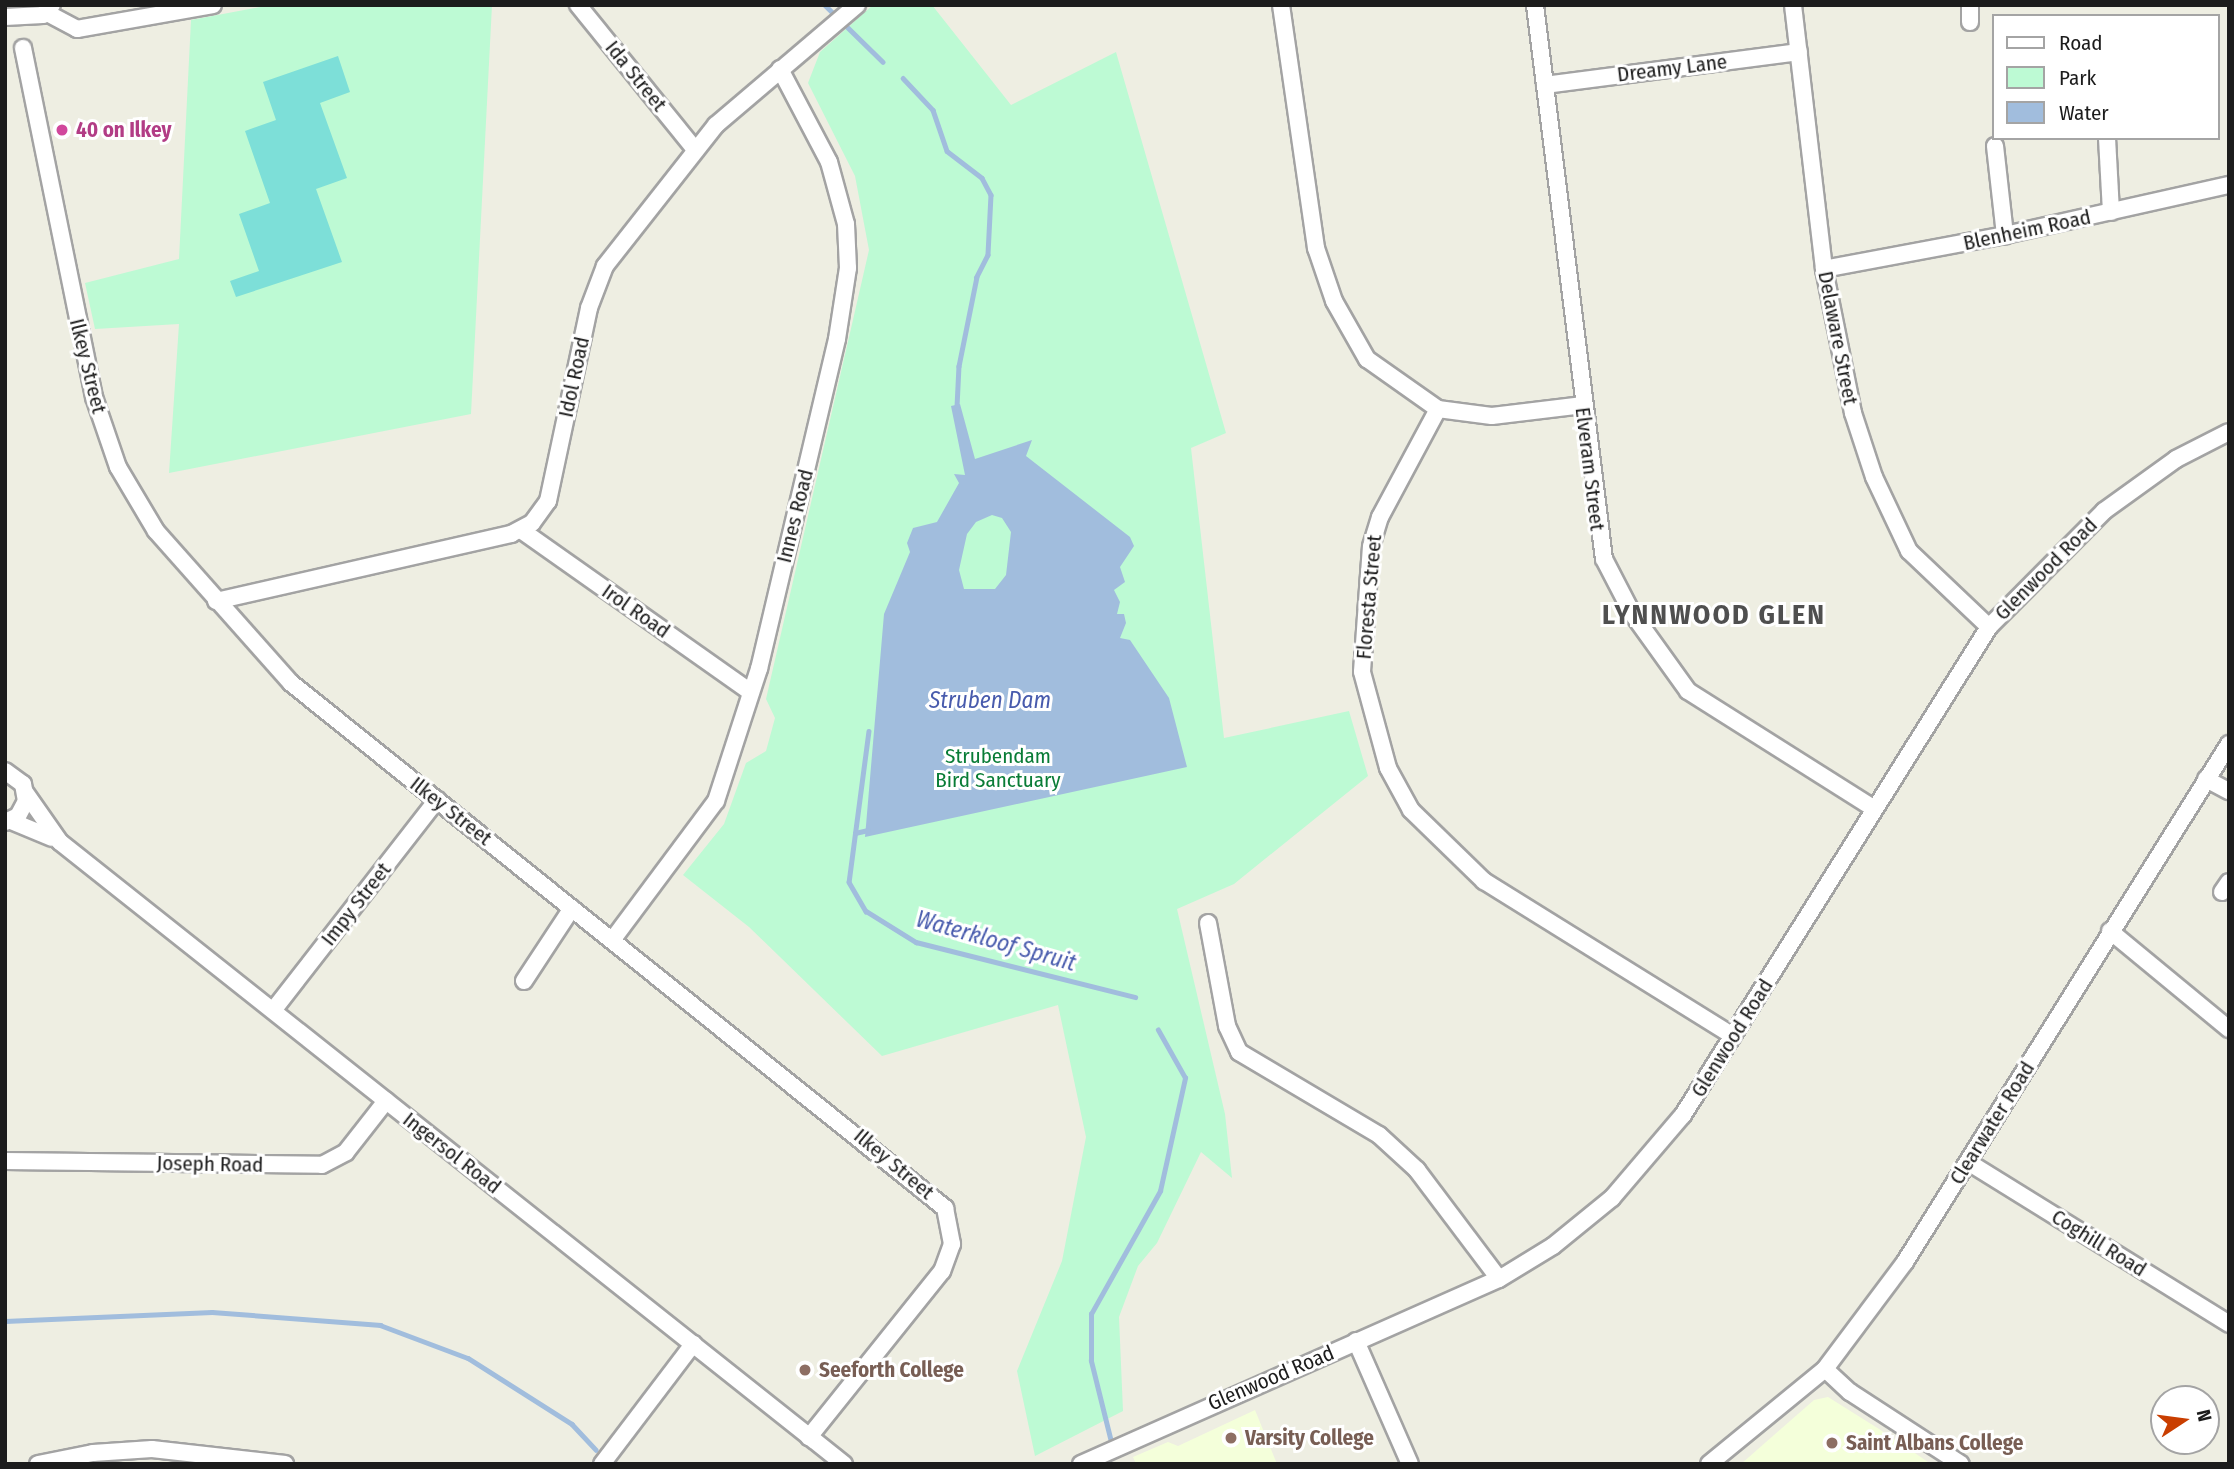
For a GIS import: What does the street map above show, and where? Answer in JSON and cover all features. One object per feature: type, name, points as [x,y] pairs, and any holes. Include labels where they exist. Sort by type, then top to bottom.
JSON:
[{"type":"street","points":[[16,12],[50,9],[77,29],[213,5]]},
{"type":"street","name":"Ida Street","points":[[578,5],[694,148]]},
{"type":"street","name":"Idol Road","points":[[521,530],[536,519],[548,501],[586,321],[600,276],[694,148],[780,69],[857,5]]},
{"type":"street","points":[[1281,5],[1316,248],[1334,301],[1367,359],[1438,409],[1492,416],[1583,405]]},
{"type":"street","name":"Elveram Street","points":[[1535,5],[1604,559],[1618,589],[1672,673],[1703,702],[1873,808]]},
{"type":"street","name":"Delaware Street","points":[[1793,5],[1824,269],[1853,413],[1897,531],[1909,551],[1989,627]]},
{"type":"street","points":[[1970,5],[1970,22]]},
{"type":"street","name":"Ilkey Street","points":[[23,48],[85,365],[107,440],[143,512],[216,601],[291,683],[912,1177],[948,1215],[952,1244],[942,1271],[809,1437]]},
{"type":"street","name":"Dreamy Lane","points":[[1545,85],[1799,52]]},
{"type":"street","name":"Innes Road","points":[[613,939],[712,810],[751,692],[831,369],[848,268],[846,224],[833,172],[780,69]]},
{"type":"street","points":[[2107,140],[2111,212]]},
{"type":"street","points":[[1994,146],[2005,235]]},
{"type":"street","name":"Blenheim Road","points":[[1824,269],[2005,235],[2229,185]]},
{"type":"street","name":"Floresta Street","points":[[1438,409],[1377,523],[1369,558],[1362,672],[1370,711],[1396,786],[1429,830],[1484,880],[1733,1036]]},
{"type":"street","name":"Glenwood Road","points":[[1081,1464],[1499,1279],[1553,1246],[1621,1189],[1666,1139],[1989,627],[2104,511],[2176,459],[2229,432]]},
{"type":"street","points":[[216,601],[521,530]]},
{"type":"street","name":"Irol Road","points":[[521,530],[751,692]]},
{"type":"street","name":"Clearwater Road","points":[[1709,1464],[1825,1369],[1905,1262],[2229,744]]},
{"type":"street","name":"Ingersol Road","points":[[5,771],[17,777],[60,842]]},
{"type":"street","points":[[2206,779],[2229,791]]},
{"type":"street","name":"Ingersol Road","points":[[25,792],[23,809],[8,822],[60,842],[275,1009],[386,1101],[844,1464]]},
{"type":"street","name":"Impy Street","points":[[275,1009],[438,800]]},
{"type":"street","points":[[524,981],[572,908]]},
{"type":"street","points":[[1208,923],[1227,1026],[1239,1052],[1379,1135],[1417,1170],[1499,1279]]},
{"type":"street","points":[[2110,931],[2229,1029]]},
{"type":"street","name":"Joseph Road","points":[[5,1161],[322,1165],[346,1152],[386,1101]]},
{"type":"street","name":"Coghill Road","points":[[1968,1163],[2229,1324]]},
{"type":"street","points":[[1356,1341],[1410,1464]]},
{"type":"street","points":[[601,1464],[693,1344]]},
{"type":"street","points":[[1825,1369],[1850,1392],[1961,1464]]},
{"type":"street","points":[[38,1464],[152,1449],[285,1464]]},
{"type":"shaded area","points":[[338,56],[350,92],[320,103],[347,178],[316,189],[342,262],[236,297],[230,281],[259,271],[239,214],[270,203],[245,131],[276,120],[263,82]]},
{"type":"shaded area","name":"Saint Albans College","points":[[1828,1397],[1931,1464],[1741,1464],[1814,1400]]},
{"type":"shaded area","name":"Varsity College","points":[[1255,1410],[1277,1464],[1136,1464],[1133,1457],[1168,1442],[1178,1446]]},
{"type":"green space","points":[[271,5],[492,5],[471,414],[169,473],[179,324],[95,329],[85,283],[179,259],[191,20]]},
{"type":"green space","name":"Strubendam Bird Sanctuary","points":[[873,5],[932,5],[1011,105],[1116,52],[1226,433],[1191,448],[1224,738],[1349,711],[1368,776],[1234,884],[1177,909],[1225,1114],[1232,1178],[1201,1152],[1157,1243],[1138,1266],[1119,1317],[1123,1411],[1035,1456],[1017,1371],[1062,1261],[1086,1137],[1058,1005],[882,1056],[749,927],[683,875],[724,824],[746,763],[766,751],[775,718],[766,699],[869,250],[855,176],[808,83],[820,52]]},
{"type":"water","name":"Struben Dam","points":[[960,404],[975,459],[1032,440],[1026,456],[1130,537],[1134,546],[1120,567],[1125,582],[1114,590],[1120,602],[1117,614],[1124,614],[1126,623],[1120,638],[1130,640],[1169,698],[1187,767],[865,837],[884,614],[910,552],[907,543],[913,528],[937,522],[959,483],[954,474],[965,475],[951,406]],"holes":[[[992,515],[1002,518],[1011,532],[1006,575],[995,589],[964,589],[959,570],[967,534],[976,522]]]},
{"type":"waterway","name":"Waterkloof Spruit","points":[[825,5],[883,62]]},
{"type":"waterway","name":"Waterkloof Spruit","points":[[903,78],[933,110],[947,151],[982,178],[991,195],[988,255],[977,277],[959,366],[957,407]]},
{"type":"waterway","name":"Waterkloof Spruit","points":[[869,731],[849,882],[866,911],[916,942],[1135,997]]},
{"type":"waterway","name":"Waterkloof Spruit","points":[[855,833],[868,830]]},
{"type":"waterway","name":"Waterkloof Spruit","points":[[1112,1446],[1091,1361],[1091,1314],[1160,1191],[1185,1078],[1158,1030]]},
{"type":"waterway","points":[[5,1321],[212,1312],[380,1325],[468,1358],[572,1424],[596,1450]]},
{"type":"place","name":"40 on Ilkey","points":[[62,130]]},
{"type":"place","name":"Seeforth College","points":[[805,1370]]},
{"type":"place","name":"Varsity College","points":[[1231,1438]]},
{"type":"place","name":"Saint Albans College","points":[[1832,1443]]},
{"type":"district","name":"LYNNWOOD GLEN","points":[[1714,615]]}]
